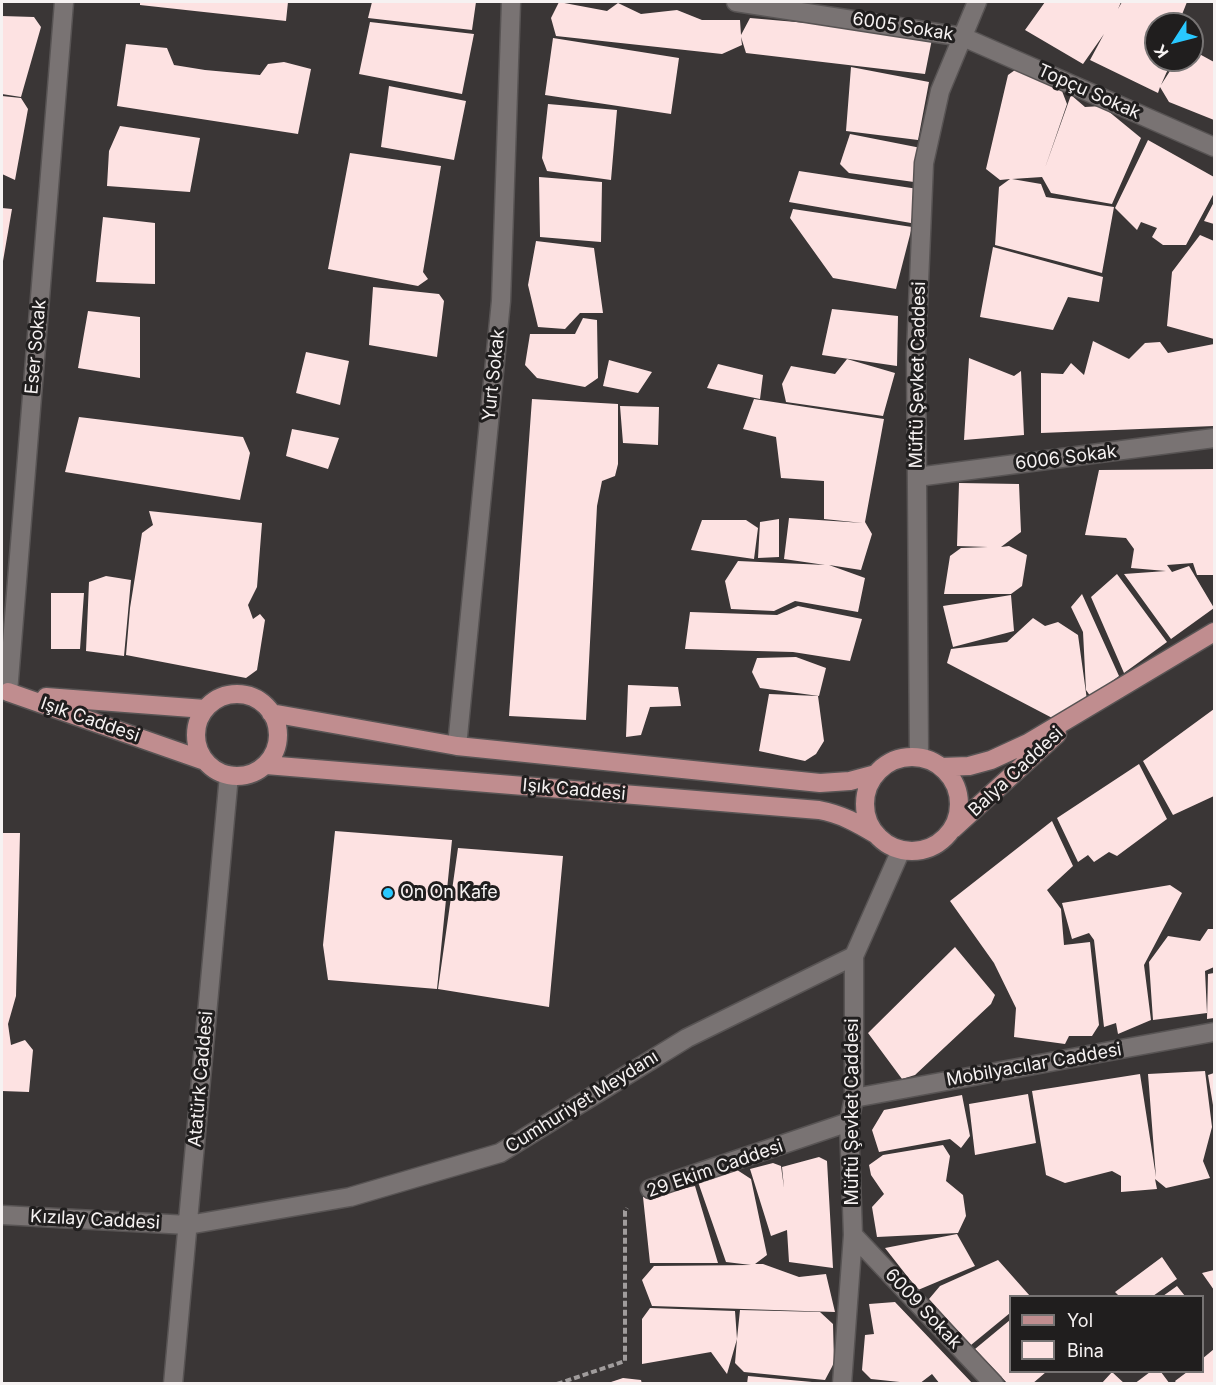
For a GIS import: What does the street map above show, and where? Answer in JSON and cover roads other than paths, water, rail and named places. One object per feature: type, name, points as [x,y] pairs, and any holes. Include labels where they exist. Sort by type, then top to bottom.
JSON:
[{"type":"main road","name":"Balya Caddesi","points":[[941,767],[969,766],[991,760],[1028,743],[1215,632]]},
{"type":"main road","name":"Işık Caddesi","points":[[5,692],[77,700],[205,709],[226,696],[239,694],[262,703],[271,713],[457,746],[820,783],[850,781],[876,774]]},
{"type":"main road","name":"Işık Caddesi","points":[[5,692],[205,761],[215,770],[229,775],[242,776],[266,765],[819,810],[851,818],[877,835]]},
{"type":"main road","points":[[205,709],[196,735],[198,749],[205,761]]},
{"type":"main road","name":"Balya Caddesi","points":[[951,830],[976,810],[1080,712]]},
{"type":"main road","points":[[266,765],[274,753],[278,740],[271,713]]},
{"type":"main road","points":[[919,757],[930,760],[941,767],[957,788],[960,802],[958,817],[951,830],[942,841],[930,848],[915,851],[901,850],[888,844],[877,835],[869,823],[866,811],[869,787],[876,774],[888,763],[903,758],[919,757]]},
{"type":"street","name":"Eser Sokak","points":[[5,692],[64,2]]},
{"type":"street","name":"Yurt Sokak","points":[[457,746],[501,301],[511,2]]},
{"type":"street","name":"6005 Sokak","points":[[736,2],[963,37]]},
{"type":"street","name":"Müftü Şevket Caddesi","points":[[919,757],[916,353],[924,163],[940,91],[977,2]]},
{"type":"street","name":"Topçu Sokak","points":[[963,37],[1215,147]]},
{"type":"street","name":"6006 Sokak","points":[[917,477],[1215,438]]},
{"type":"street","name":"Atatürk Caddesi","points":[[173,1383],[229,775]]},
{"type":"street","name":"Müftü Şevket Caddesi","points":[[842,1383],[853,1235],[849,1122],[854,1098],[854,956],[901,850]]},
{"type":"street","name":"Cumhuriyet Meydanı","points":[[188,1225],[350,1197],[500,1153],[687,1038],[854,956]]},
{"type":"street","name":"Mobilyacılar Caddesi","points":[[854,1098],[1215,1032]]},
{"type":"street","name":"29 Ekim Caddesi","points":[[650,1189],[849,1122]]},
{"type":"street","name":"Kızılay Caddesi","points":[[2,1215],[188,1225]]},
{"type":"street","name":"6009 Sokak","points":[[853,1235],[994,1383]]},
{"type":"place","name":"On On Kafe","points":[[388,893]]}]
